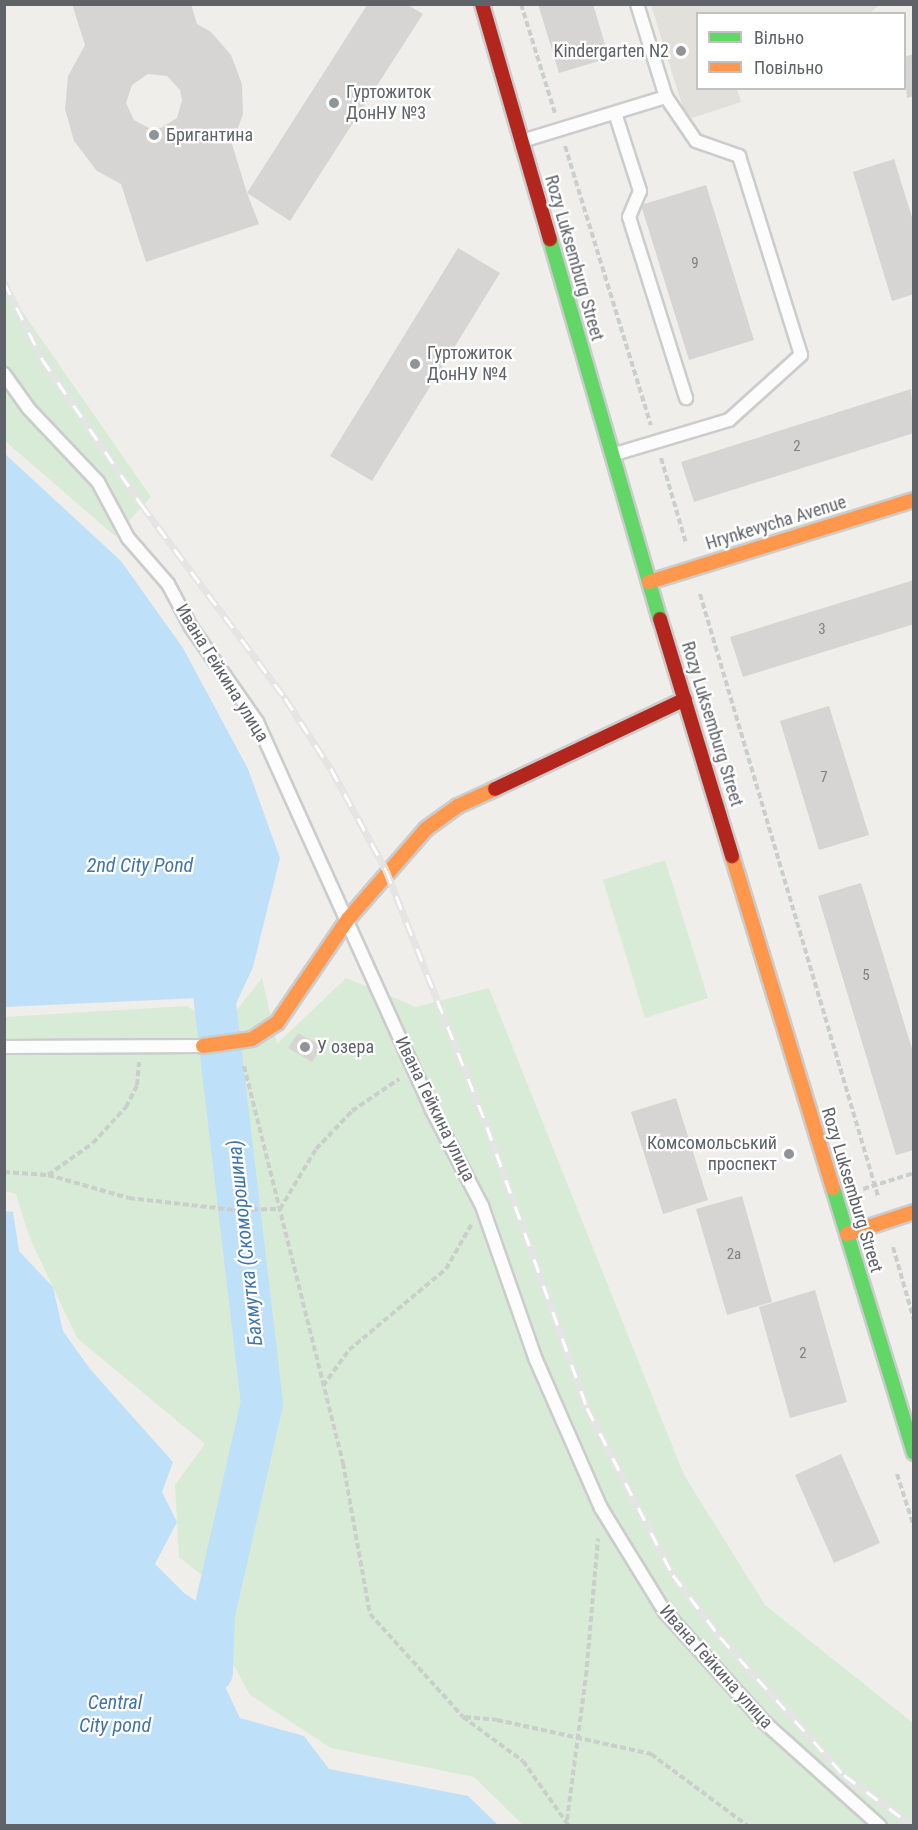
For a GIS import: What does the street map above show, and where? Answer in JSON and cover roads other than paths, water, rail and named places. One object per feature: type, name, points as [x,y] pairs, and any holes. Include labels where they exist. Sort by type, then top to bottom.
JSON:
[{"type":"street","name":"Rozy Luksemburg Street","points":[[482,4],[649,582],[914,1453]]},
{"type":"street","name":"Hrynkevycha Avenue","points":[[649,582],[914,500]]},
{"type":"street","points":[[202,1046],[238,1042],[263,1034],[277,1023],[348,919],[400,855],[458,806],[685,699]]},
{"type":"street","points":[[847,1234],[914,1212]]},
{"type":"lane","points":[[613,455],[729,420],[801,355],[739,156],[696,141],[666,98],[637,4]]},
{"type":"lane","points":[[521,142],[666,98]]},
{"type":"lane","points":[[615,113],[640,191],[629,217],[686,398]]},
{"type":"lane","name":"Ивана Гейкина улица","points":[[4,374],[29,409],[98,482],[128,538],[168,584],[191,627],[257,722],[414,1068],[482,1206],[536,1360],[601,1508],[665,1612],[763,1722],[880,1826]]},
{"type":"lane","points":[[4,1047],[202,1046]]},
{"type":"water","name":"2nd City Pond","points":[[4,453],[121,561],[183,648],[248,769],[280,858],[253,967],[229,1019],[218,1024],[198,998],[5,1007]]},
{"type":"water","name":"Central City pond","points":[[4,1211],[13,1212],[19,1251],[53,1287],[63,1331],[90,1369],[173,1462],[162,1492],[177,1522],[155,1564],[184,1593],[222,1619],[217,1670],[240,1718],[304,1736],[329,1769],[468,1796],[498,1825],[5,1825]]},
{"type":"waterway","name":"Бахмутка (Скоморошина)","points":[[211,969],[262,1403],[214,1614],[212,1672]]},
{"type":"railway","points":[[4,282],[42,359],[141,504],[285,698],[331,769],[386,870],[487,1127],[587,1408],[673,1575],[720,1637],[844,1775],[913,1826]]},
{"type":"place","name":"Kindergarten N2","points":[[681,51]]},
{"type":"place","name":"Гуртожиток ДонНУ №3","points":[[334,103]]},
{"type":"place","name":"Бригантина","points":[[154,135]]},
{"type":"place","name":"Гуртожиток ДонНУ №4","points":[[415,364]]},
{"type":"place","name":"У озера","points":[[305,1047]]},
{"type":"place","name":"Комсомольський проспект","points":[[789,1154]]}]
